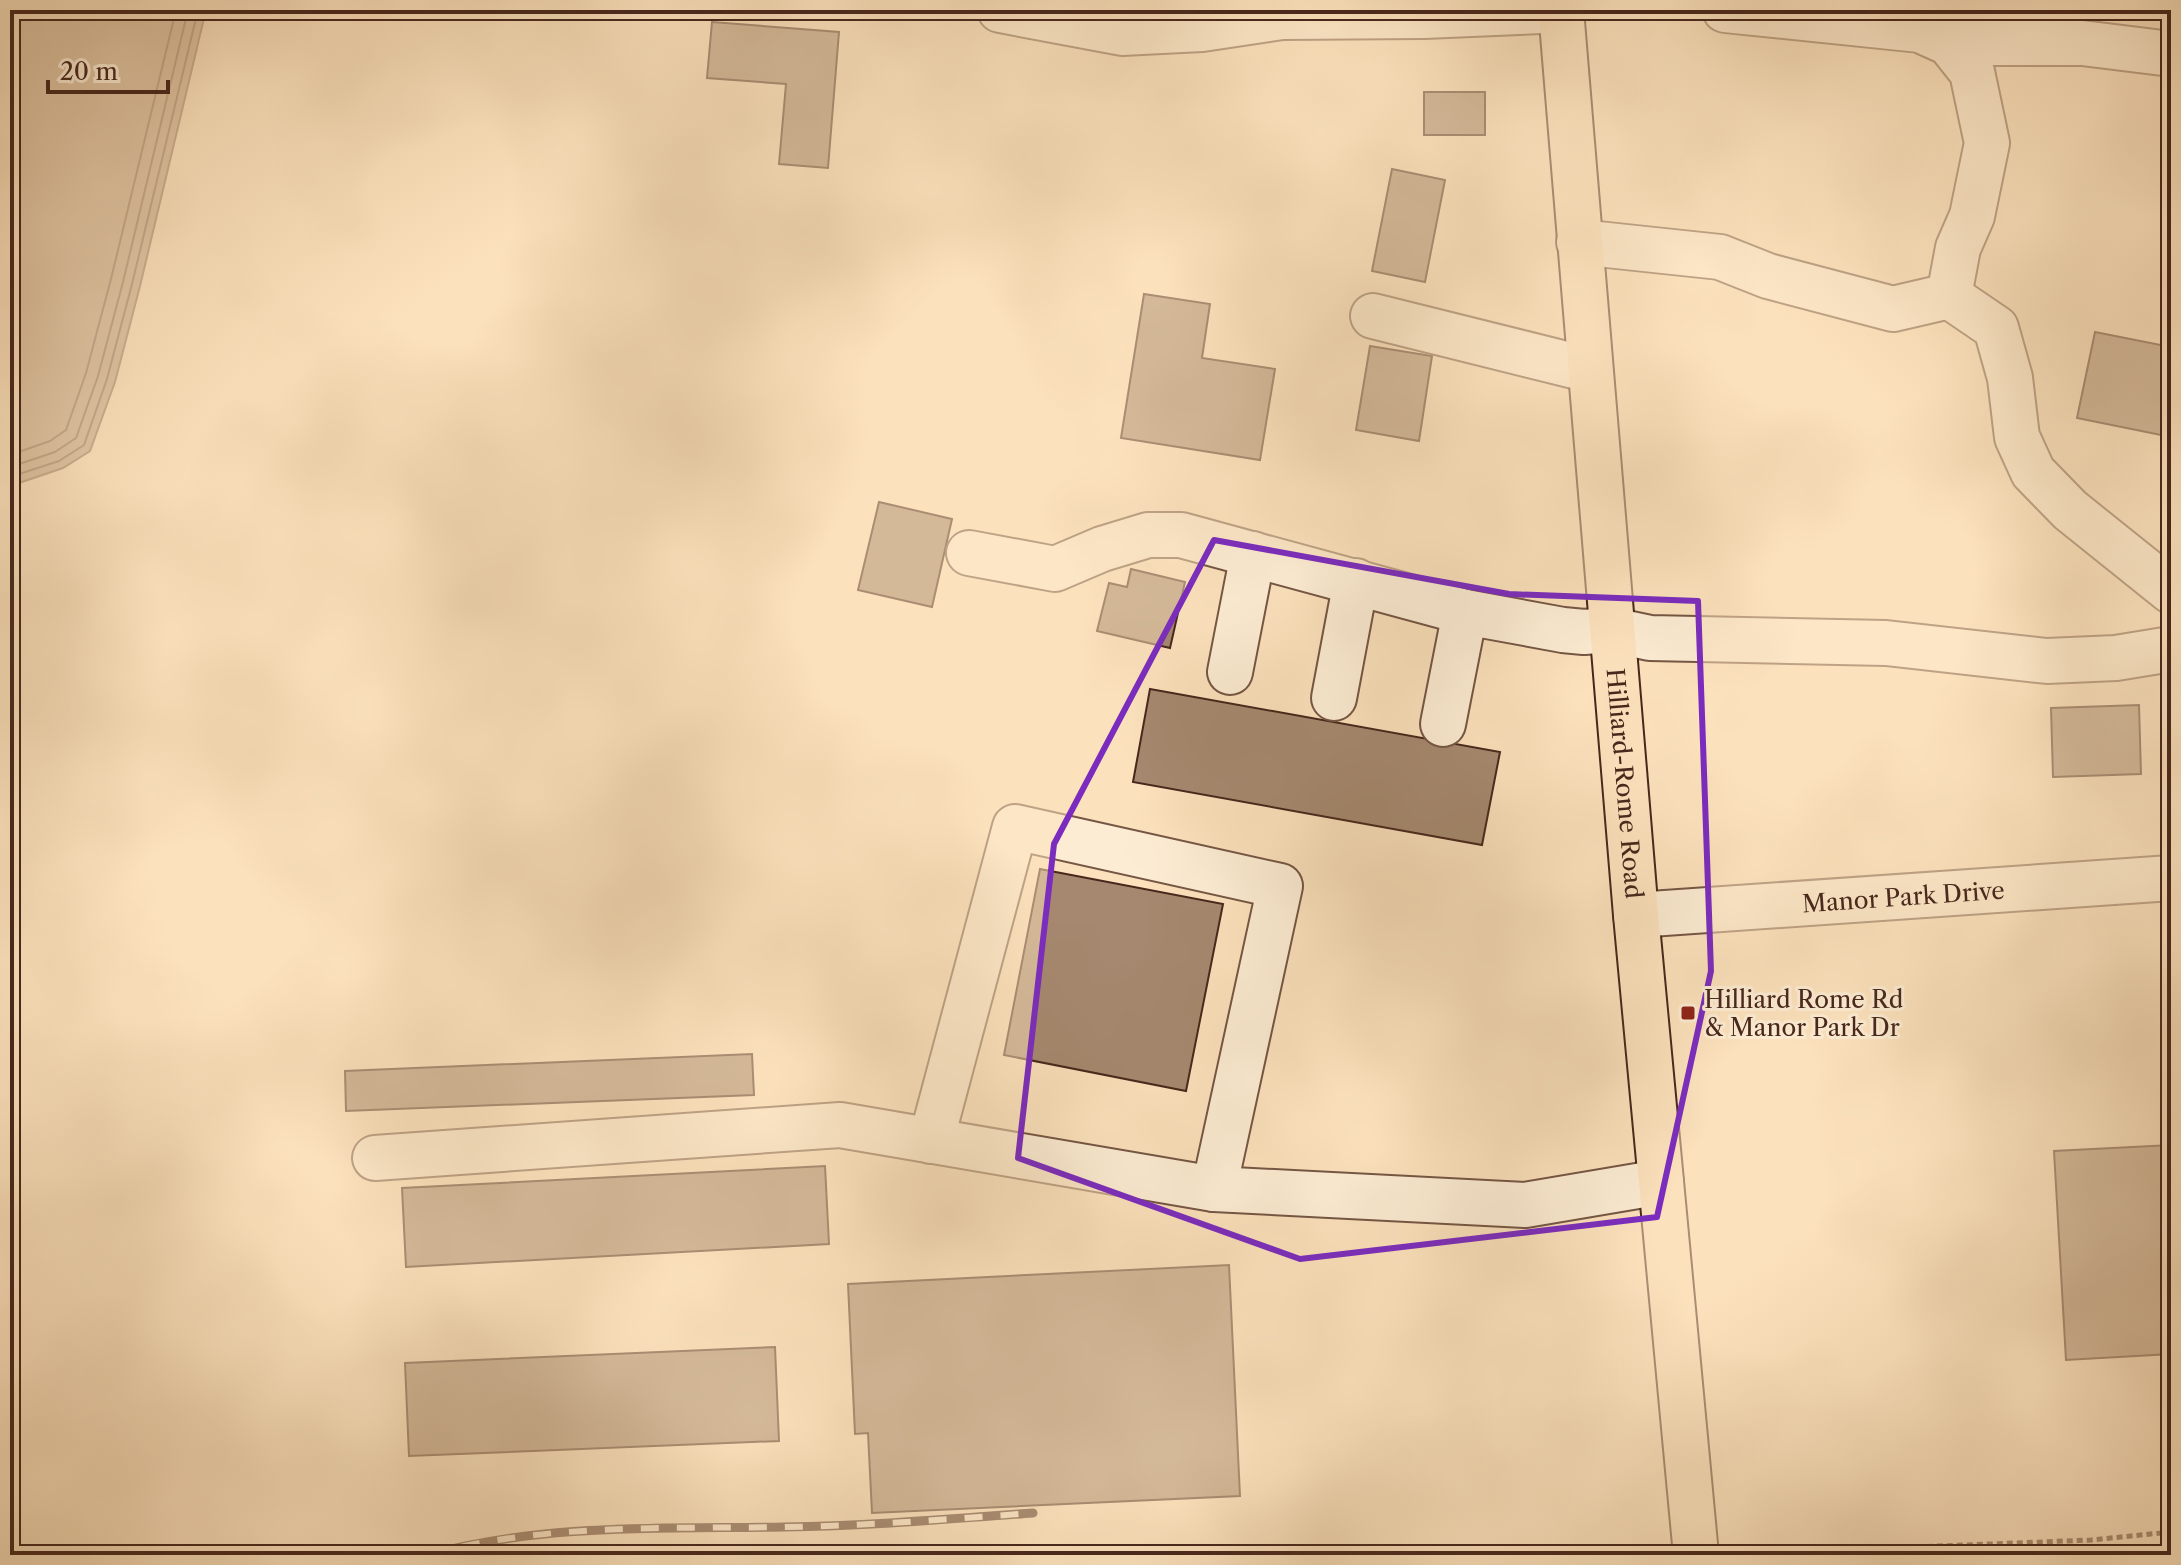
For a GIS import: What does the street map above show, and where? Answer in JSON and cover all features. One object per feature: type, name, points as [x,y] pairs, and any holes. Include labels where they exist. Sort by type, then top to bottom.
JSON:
[{"type":"main road","name":"Hilliard-Rome Road","points":[[1562,10],[1636,915],[1696,1555]]},
{"type":"street","points":[[1000,10],[1122,33],[1202,29],[1282,17],[1424,16],[1562,10]]},
{"type":"street","points":[[1725,10],[1920,30],[1949,43],[2082,43],[2171,54]]},
{"type":"street","points":[[1949,43],[1972,72],[1987,143],[1972,216],[1958,248],[1949,296]]},
{"type":"street","points":[[1579,242],[1720,257],[1768,276],[1893,309],[1949,296],[1996,328],[2010,378],[2017,437],[2033,472],[2070,510],[2171,591]]},
{"type":"street","points":[[1373,316],[1590,370]]},
{"type":"street","points":[[969,553],[1055,569],[1102,549],[1148,535],[1181,535],[1465,612],[1563,630],[1612,630],[1650,638],[1886,643],[2047,661],[2116,658],[2171,649]]},
{"type":"street","points":[[1230,672],[1253,554]]},
{"type":"street","points":[[1334,698],[1356,581]]},
{"type":"street","points":[[1443,724],[1465,612]]},
{"type":"street","points":[[931,1141],[1015,827],[1280,886],[1214,1189]]},
{"type":"street","name":"Manor Park Drive","points":[[1636,915],[2171,878]]},
{"type":"street","points":[[375,1158],[840,1125],[1214,1189],[1525,1205],[1661,1182]]},
{"type":"path","points":[[1725,1554],[2075,1541],[2171,1532]]},
{"type":"highlighted area","points":[[1214,540],[1509,594],[1698,601],[1711,971],[1657,1217],[1300,1259],[1018,1158],[1054,844]]},
{"type":"water","points":[[10,10],[206,10],[115,382],[90,451],[63,468],[10,486]]},
{"type":"building","points":[[712,22],[839,32],[828,168],[779,164],[786,84],[707,78]]},
{"type":"building","points":[[1424,92],[1485,92],[1485,135],[1424,135]]},
{"type":"building","points":[[1392,169],[1445,180],[1425,282],[1372,271]]},
{"type":"building","points":[[1144,294],[1210,304],[1202,358],[1275,369],[1260,460],[1121,438]]},
{"type":"building","points":[[2095,332],[2171,347],[2171,437],[2077,418]]},
{"type":"building","points":[[1370,346],[1432,356],[1419,441],[1356,430]]},
{"type":"building","points":[[879,502],[952,519],[932,607],[858,590]]},
{"type":"building","points":[[1131,569],[1185,582],[1170,648],[1097,631],[1109,583],[1127,587]]},
{"type":"building","points":[[1150,689],[1500,752],[1482,845],[1133,782]]},
{"type":"building","points":[[2139,705],[2141,774],[2053,777],[2051,708]]},
{"type":"building","points":[[1040,869],[1223,904],[1186,1091],[1004,1055]]},
{"type":"building","points":[[752,1054],[754,1095],[346,1111],[345,1071]]},
{"type":"building","points":[[2171,1145],[2171,1354],[2066,1360],[2054,1151]]},
{"type":"building","points":[[825,1166],[829,1244],[406,1267],[402,1188]]},
{"type":"building","points":[[1229,1265],[1240,1496],[872,1513],[868,1433],[855,1434],[848,1284]]},
{"type":"building","points":[[775,1347],[779,1441],[409,1456],[405,1363]]},
{"type":"railway","points":[[427,1555],[515,1537],[560,1533],[649,1528],[846,1525],[1033,1513]]},
{"type":"place","name":"Hilliard Rome Rd & Manor Park Dr","points":[[1688,1013]]}]
